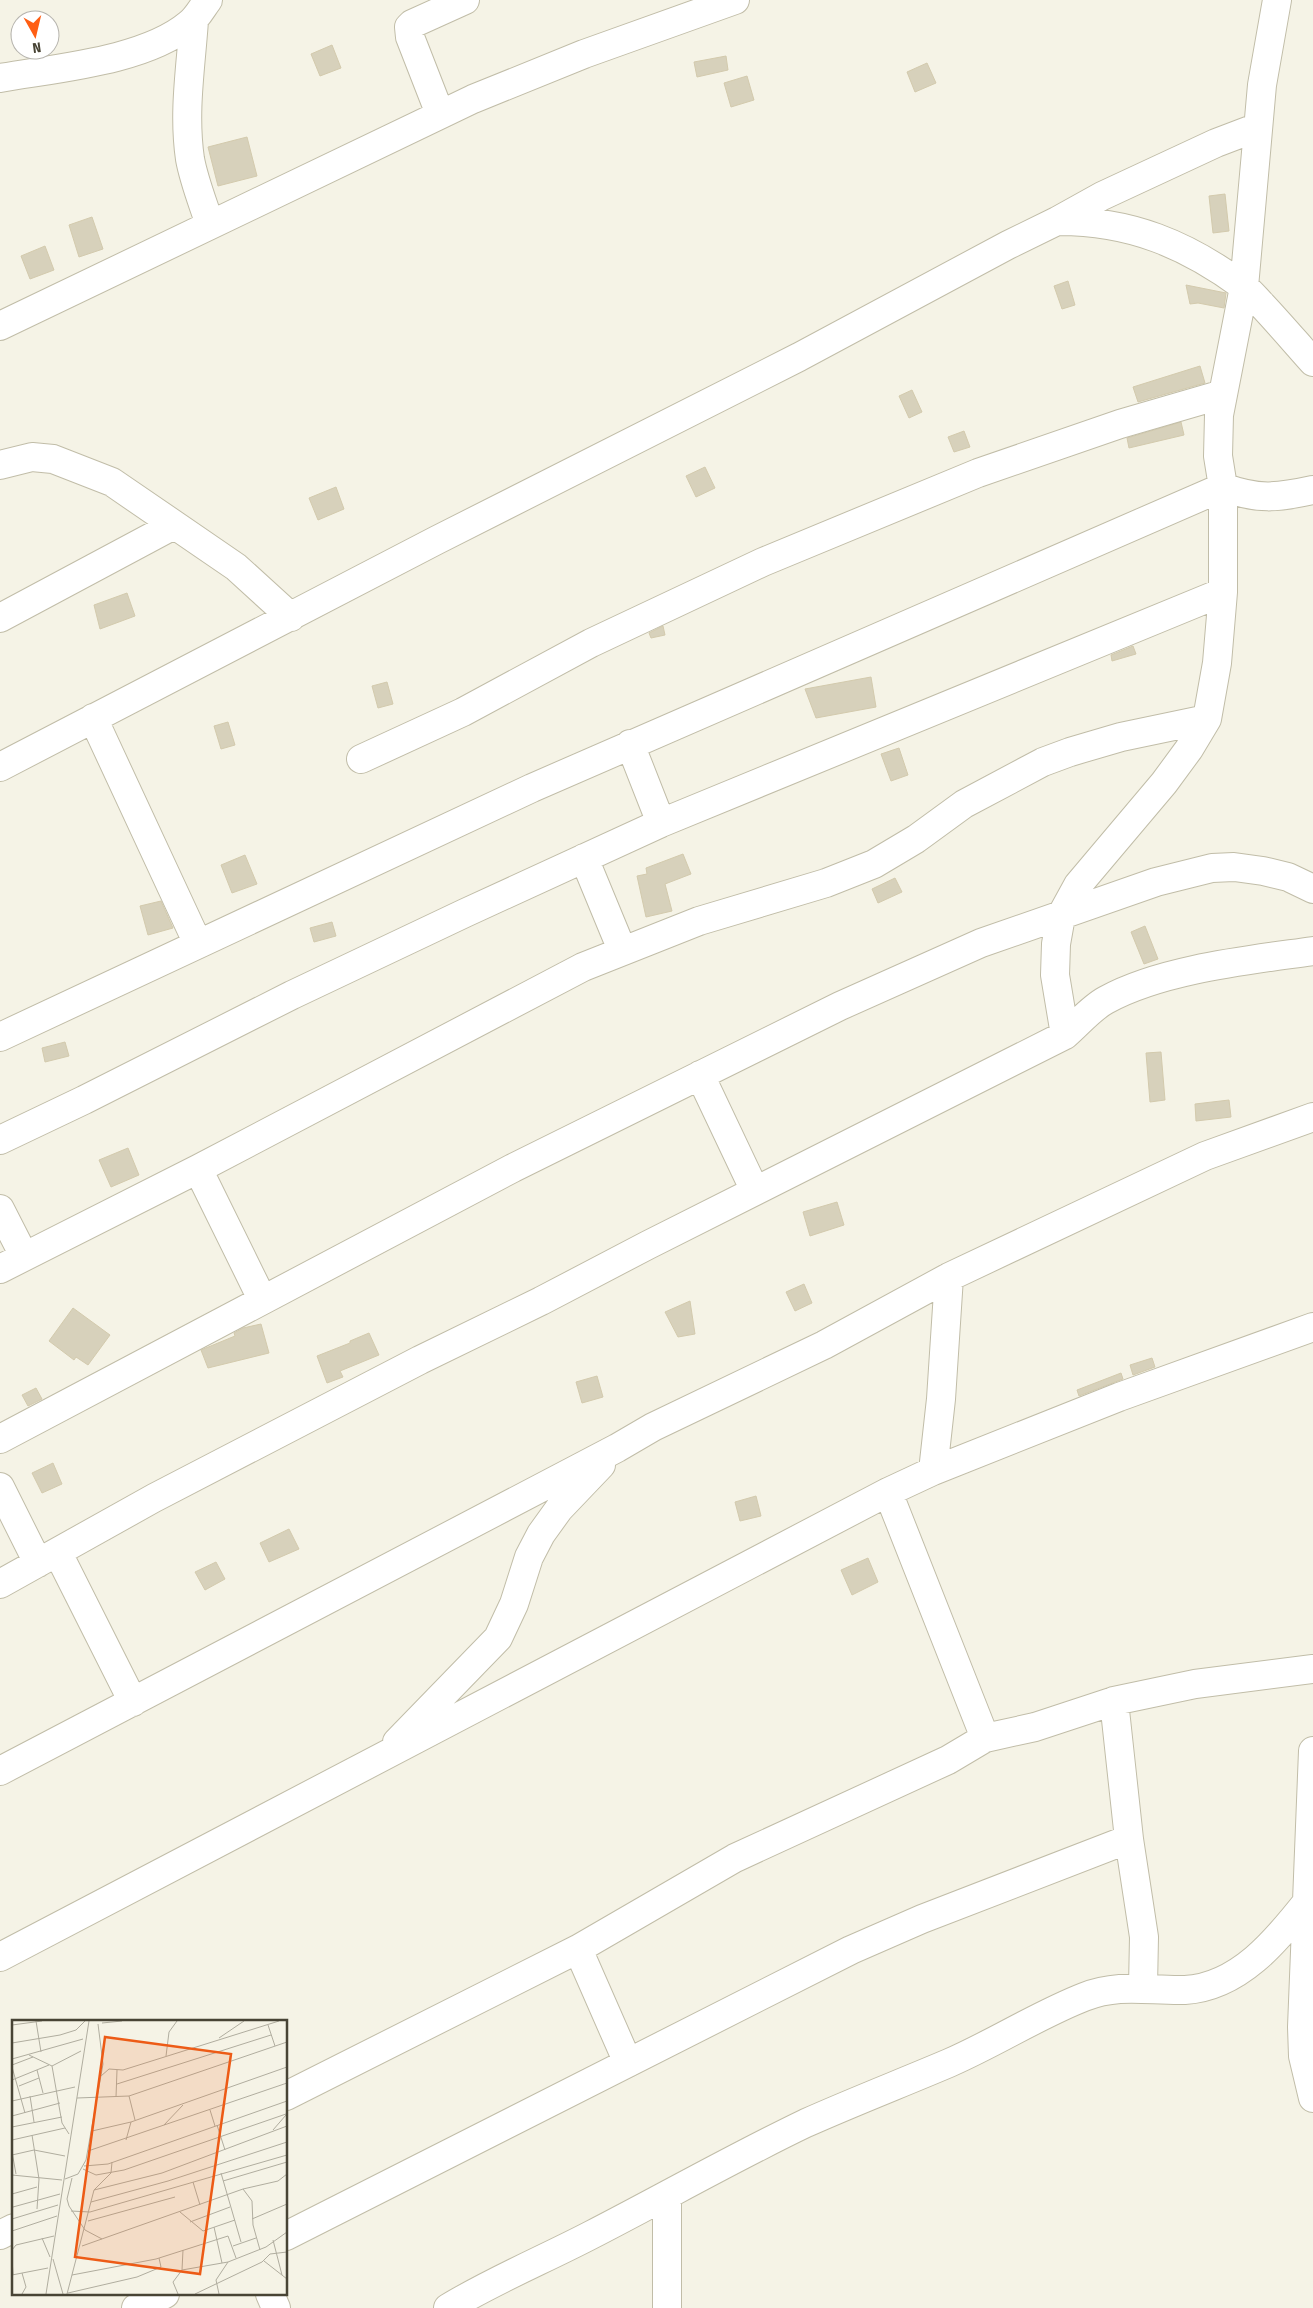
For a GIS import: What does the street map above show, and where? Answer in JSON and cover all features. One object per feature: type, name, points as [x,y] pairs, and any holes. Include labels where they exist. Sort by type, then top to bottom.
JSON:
[{"type":"street","points":[[440,114],[410,37],[409,27],[465,0]]},
{"type":"street","points":[[0,326],[440,114],[584,54],[735,0]]},
{"type":"street","points":[[1065,1035],[1055,975],[1056,944],[1061,916],[1078,885],[1102,854],[1164,783],[1189,749],[1207,719],[1217,663],[1223,592],[1224,487],[1218,456],[1218,436],[1244,287],[1262,84],[1277,0]]},
{"type":"street","points":[[201,10],[187,105],[188,132],[196,182],[210,225]]},
{"type":"street","points":[[0,78],[103,59],[135,51],[177,33],[201,10]]},
{"type":"street","points":[[0,767],[291,618],[437,540],[799,358],[1008,244],[1057,221],[1102,196],[1161,168],[1258,127]]},
{"type":"street","points":[[1057,221],[1085,221],[1118,225],[1146,233],[1185,250],[1244,287],[1313,362]]},
{"type":"street","points":[[361,759],[463,712],[599,639],[762,562],[978,473],[1120,424],[1224,394]]},
{"type":"street","points":[[0,465],[32,457],[53,460],[112,482],[236,566],[291,618]]},
{"type":"street","points":[[0,1037],[395,850],[630,744],[1224,487],[1247,496],[1266,497],[1292,495],[1313,490]]},
{"type":"street","points":[[0,618],[174,525]]},
{"type":"street","points":[[0,1140],[84,1100],[292,995],[661,823],[1223,592]]},
{"type":"street","points":[[93,718],[198,944]]},
{"type":"street","points":[[0,1269],[198,1169],[444,1040],[530,992],[622,950],[699,921],[826,883],[874,864],[916,839],[964,804],[1043,762],[1121,737],[1207,719]]},
{"type":"street","points":[[630,744],[661,823]]},
{"type":"street","points":[[584,858],[622,950]]},
{"type":"street","points":[[0,1439],[513,1168],[700,1075],[932,963],[980,942],[1061,916],[1156,882],[1212,868],[1234,867],[1263,871],[1288,877],[1313,889]]},
{"type":"street","points":[[0,1584],[154,1498],[411,1364],[541,1301],[1065,1035],[1104,1000],[1142,985],[1244,960],[1313,951]]},
{"type":"street","points":[[700,1075],[755,1191]]},
{"type":"street","points":[[0,1771],[618,1448],[661,1423],[832,1340],[949,1277],[1205,1156],[1313,1117]]},
{"type":"street","points":[[198,1169],[262,1299]]},
{"type":"street","points":[[0,1209],[24,1256]]},
{"type":"street","points":[[933,1472],[941,1399],[949,1277]]},
{"type":"street","points":[[0,1957],[888,1492],[1119,1397],[1313,1327]]},
{"type":"street","points":[[378,1760],[498,1638],[514,1604],[529,1557],[541,1534],[559,1509],[618,1448]]},
{"type":"street","points":[[0,1487],[48,1558],[133,1702]]},
{"type":"street","points":[[888,1492],[985,1738]]},
{"type":"street","points":[[288,2095],[578,1949],[735,1858],[948,1760],[985,1738],[1035,1727],[1114,1701],[1194,1684],[1313,1670]]},
{"type":"street","points":[[1114,1701],[1129,1839],[1144,1937],[1143,1987]]},
{"type":"street","points":[[1313,1751],[1302,2027],[1303,2056],[1313,2098]]},
{"type":"street","points":[[288,2230],[628,2063],[851,1950],[922,1919],[1129,1839]]},
{"type":"street","points":[[448,2308],[516,2271],[566,2248],[806,2123],[962,2057],[1085,1996],[1112,1988],[1143,1987],[1186,1990],[1226,1979],[1262,1953],[1280,1937],[1307,1902]]},
{"type":"street","points":[[578,1949],[628,2063]]},
{"type":"street","points":[[666,2195],[667,2308]]},
{"type":"street","points":[[0,2234],[12,2229]]},
{"type":"street","points":[[136,2308],[160,2296]]},
{"type":"street","points":[[271,2296],[276,2308]]},
{"type":"building","points":[[332,45],[341,68],[320,76],[311,54]]},
{"type":"building","points":[[726,56],[728,70],[697,77],[694,62]]},
{"type":"building","points":[[927,63],[936,83],[915,92],[907,72]]},
{"type":"building","points":[[747,76],[754,100],[731,107],[724,83]]},
{"type":"building","points":[[247,137],[257,176],[218,186],[208,147]]},
{"type":"building","points":[[1225,194],[1229,231],[1213,233],[1209,196]]},
{"type":"building","points":[[92,217],[103,249],[79,257],[69,225]]},
{"type":"building","points":[[45,246],[54,270],[30,279],[21,256]]},
{"type":"building","points":[[1068,281],[1075,305],[1062,309],[1054,286]]},
{"type":"building","points":[[1186,285],[1226,293],[1224,308],[1198,303],[1190,304]]},
{"type":"building","points":[[1200,366],[1205,383],[1138,402],[1133,387]]},
{"type":"building","points":[[912,390],[922,412],[909,418],[899,396]]},
{"type":"building","points":[[1181,422],[1184,435],[1129,448],[1127,438]]},
{"type":"building","points":[[964,431],[970,447],[954,452],[948,437]]},
{"type":"building","points":[[705,467],[715,488],[696,497],[686,476]]},
{"type":"building","points":[[336,487],[344,509],[318,520],[309,498]]},
{"type":"building","points":[[127,593],[135,616],[100,629],[94,605]]},
{"type":"building","points":[[663,626],[665,635],[651,638],[649,633]]},
{"type":"building","points":[[1133,646],[1136,654],[1112,661],[1111,655]]},
{"type":"building","points":[[871,677],[876,707],[816,718],[805,689]]},
{"type":"building","points":[[387,682],[393,704],[378,708],[372,686]]},
{"type":"building","points":[[228,722],[235,745],[221,749],[214,726]]},
{"type":"building","points":[[899,748],[908,775],[891,781],[881,754]]},
{"type":"building","points":[[683,854],[691,874],[665,884],[672,911],[646,917],[637,876],[647,874],[646,868]]},
{"type":"building","points":[[245,855],[257,884],[232,893],[221,865]]},
{"type":"building","points":[[895,878],[902,892],[878,903],[872,889]]},
{"type":"building","points":[[161,901],[173,928],[148,935],[140,906]]},
{"type":"building","points":[[332,922],[336,936],[314,942],[310,928]]},
{"type":"building","points":[[1145,926],[1158,959],[1144,964],[1131,932]]},
{"type":"building","points":[[65,1042],[69,1056],[45,1062],[42,1048]]},
{"type":"building","points":[[1161,1052],[1165,1100],[1150,1102],[1146,1053]]},
{"type":"building","points":[[1229,1100],[1231,1117],[1196,1121],[1195,1104]]},
{"type":"building","points":[[128,1148],[139,1175],[111,1187],[99,1160]]},
{"type":"building","points":[[837,1202],[844,1225],[810,1236],[803,1212]]},
{"type":"building","points":[[804,1284],[812,1303],[795,1311],[786,1292]]},
{"type":"building","points":[[690,1301],[695,1334],[678,1337],[665,1312]]},
{"type":"building","points":[[73,1308],[110,1335],[88,1365],[76,1357],[74,1360],[49,1341]]},
{"type":"building","points":[[261,1324],[269,1353],[208,1368],[201,1350],[235,1336],[234,1333],[243,1328]]},
{"type":"building","points":[[369,1333],[379,1355],[340,1371],[343,1377],[327,1383],[317,1356]]},
{"type":"building","points":[[1152,1358],[1155,1367],[1133,1375],[1130,1365]]},
{"type":"building","points":[[1121,1373],[1123,1379],[1079,1396],[1077,1390]]},
{"type":"building","points":[[597,1376],[603,1397],[582,1403],[576,1382]]},
{"type":"building","points":[[36,1388],[42,1399],[28,1406],[22,1395]]},
{"type":"building","points":[[53,1463],[62,1484],[42,1493],[32,1473]]},
{"type":"building","points":[[756,1496],[761,1516],[740,1521],[735,1502]]},
{"type":"building","points":[[289,1529],[299,1549],[269,1562],[260,1543]]},
{"type":"building","points":[[868,1558],[878,1582],[852,1595],[841,1570]]},
{"type":"building","points":[[216,1562],[225,1579],[205,1590],[195,1572]]}]
